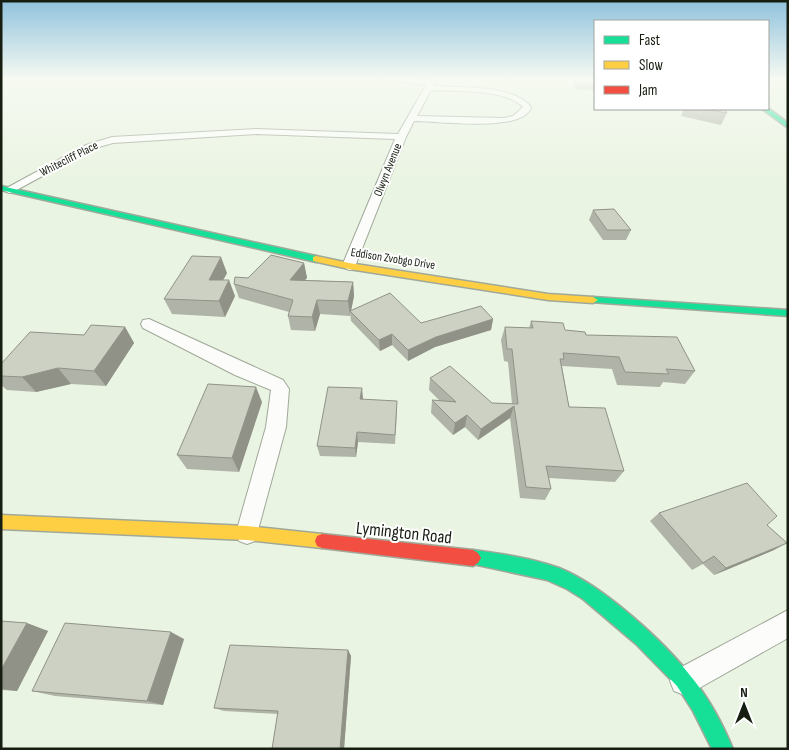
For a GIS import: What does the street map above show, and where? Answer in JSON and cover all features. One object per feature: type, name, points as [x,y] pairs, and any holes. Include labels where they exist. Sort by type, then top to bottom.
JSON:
[{"type":"street","name":"Olwyn Avenue","points":[[349,266],[401,137],[414,113]]},
{"type":"street","points":[[411,118],[504,121],[516,118],[523,113]]},
{"type":"street","points":[[771,113],[785,122]]},
{"type":"street","name":"Whitecliff Place","points":[[5,189],[89,147],[112,140],[256,130],[340,132],[401,137]]},
{"type":"street","name":"Eddison Zvobgo Drive","points":[[5,189],[349,266],[548,296],[788,313]]},
{"type":"street","points":[[149,324],[232,366],[277,385],[280,389],[276,427],[247,533]]},
{"type":"street","name":"Lymington Road","points":[[1,522],[247,533],[513,563],[560,577],[596,600],[637,634],[684,681],[723,749]]},
{"type":"street","points":[[684,681],[788,623]]},
{"type":"building","points":[[614,209],[631,230],[607,230],[593,210]]},
{"type":"building","points":[[271,255],[304,263],[290,280],[353,282],[348,301],[317,300],[312,317],[288,316],[293,300],[234,284],[235,277],[248,278]]},
{"type":"building","points":[[192,256],[221,257],[209,280],[229,280],[219,301],[164,299]]},
{"type":"building","points":[[390,293],[421,323],[481,306],[493,319],[436,337],[408,350],[392,334],[379,340],[350,311]]},
{"type":"building","points":[[531,321],[563,323],[565,330],[585,332],[586,335],[677,337],[695,371],[666,369],[669,374],[625,372],[619,357],[563,353],[564,359],[560,359],[569,407],[605,408],[624,471],[546,466],[551,489],[526,487],[514,406],[481,429],[467,415],[455,423],[432,400],[456,402],[430,378],[450,366],[492,403],[518,404],[512,349],[507,349],[505,327],[533,328]]},
{"type":"building","points":[[91,325],[125,327],[94,371],[58,368],[22,377],[1,376],[1,364],[30,332],[84,335]]},
{"type":"building","points":[[208,384],[256,387],[232,458],[177,455]]},
{"type":"building","points":[[328,387],[362,388],[360,399],[397,401],[395,435],[357,432],[355,448],[317,446]]},
{"type":"building","points":[[747,483],[777,516],[767,525],[787,543],[726,568],[714,556],[703,563],[659,513]]},
{"type":"building","points":[[1,621],[27,623],[1,670]]},
{"type":"building","points":[[65,623],[171,632],[147,701],[32,691]]},
{"type":"building","points":[[230,645],[348,650],[340,749],[272,749],[278,711],[214,708]]},
{"type":"traffic: fast","points":[[770,113],[788,126]]},
{"type":"traffic: fast","points":[[1,188],[316,259]]},
{"type":"traffic: fast","points":[[593,300],[788,313]]},
{"type":"traffic: fast","points":[[473,558],[526,567],[558,576],[572,583],[606,607],[658,653],[689,687],[723,749]]},
{"type":"traffic: slow","points":[[316,259],[349,266],[548,297],[593,300]]},
{"type":"traffic: slow","points":[[1,522],[247,533],[322,541]]},
{"type":"traffic: jam","points":[[322,541],[473,558]]}]
